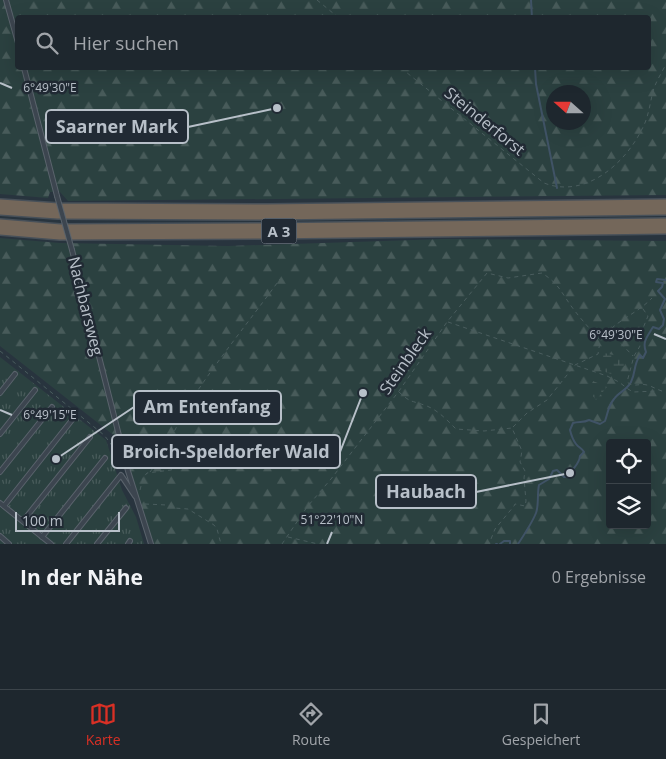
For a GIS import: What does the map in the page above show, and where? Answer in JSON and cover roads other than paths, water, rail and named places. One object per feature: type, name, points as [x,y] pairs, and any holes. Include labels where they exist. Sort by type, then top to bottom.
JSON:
[{"type":"highway","name":"A 3","points":[[0,207],[58,211],[267,212],[661,206]]},
{"type":"highway","name":"A 3","points":[[0,227],[60,232],[264,232],[666,226]]},
{"type":"lane","points":[[6,0],[15,32]]},
{"type":"lane","name":"Nachbarsweg","points":[[25,70],[128,471],[151,544]]},
{"type":"lane","points":[[0,393],[15,374]]},
{"type":"lane","points":[[0,434],[35,390]]},
{"type":"lane","points":[[0,472],[52,407]]},
{"type":"lane","points":[[51,544],[2,505],[72,420]]},
{"type":"lane","points":[[23,521],[90,437]]},
{"type":"lane","points":[[42,537],[105,458]]},
{"type":"lane","points":[[66,544],[122,475],[138,500]]},
{"type":"lane","points":[[97,544],[126,508]]},
{"type":"lane","points":[[0,536],[9,544]]},
{"type":"waterway","points":[[531,0],[532,15]]},
{"type":"waterway","points":[[535,70],[536,84],[557,188]]},
{"type":"waterway","points":[[518,544],[536,513],[539,485],[549,479],[553,471],[557,470],[564,477],[570,476],[584,452],[572,437],[570,430],[573,423],[589,420],[600,424],[605,421],[612,402],[631,382],[638,359],[640,355],[643,358],[646,352],[645,342],[653,327],[659,329],[663,325],[664,319],[660,310],[665,299],[658,291],[663,283],[656,282],[657,279],[666,280]]},
{"type":"waterway","points":[[500,544],[504,541],[510,541],[510,544]]},
{"type":"place","name":"Saarner Mark","points":[[277,108]]},
{"type":"place","name":"Broich-Speldorfer Wald","points":[[363,393]]},
{"type":"place","name":"Am Entenfang","points":[[56,459]]},
{"type":"place","name":"Haubach","points":[[570,473]]}]
